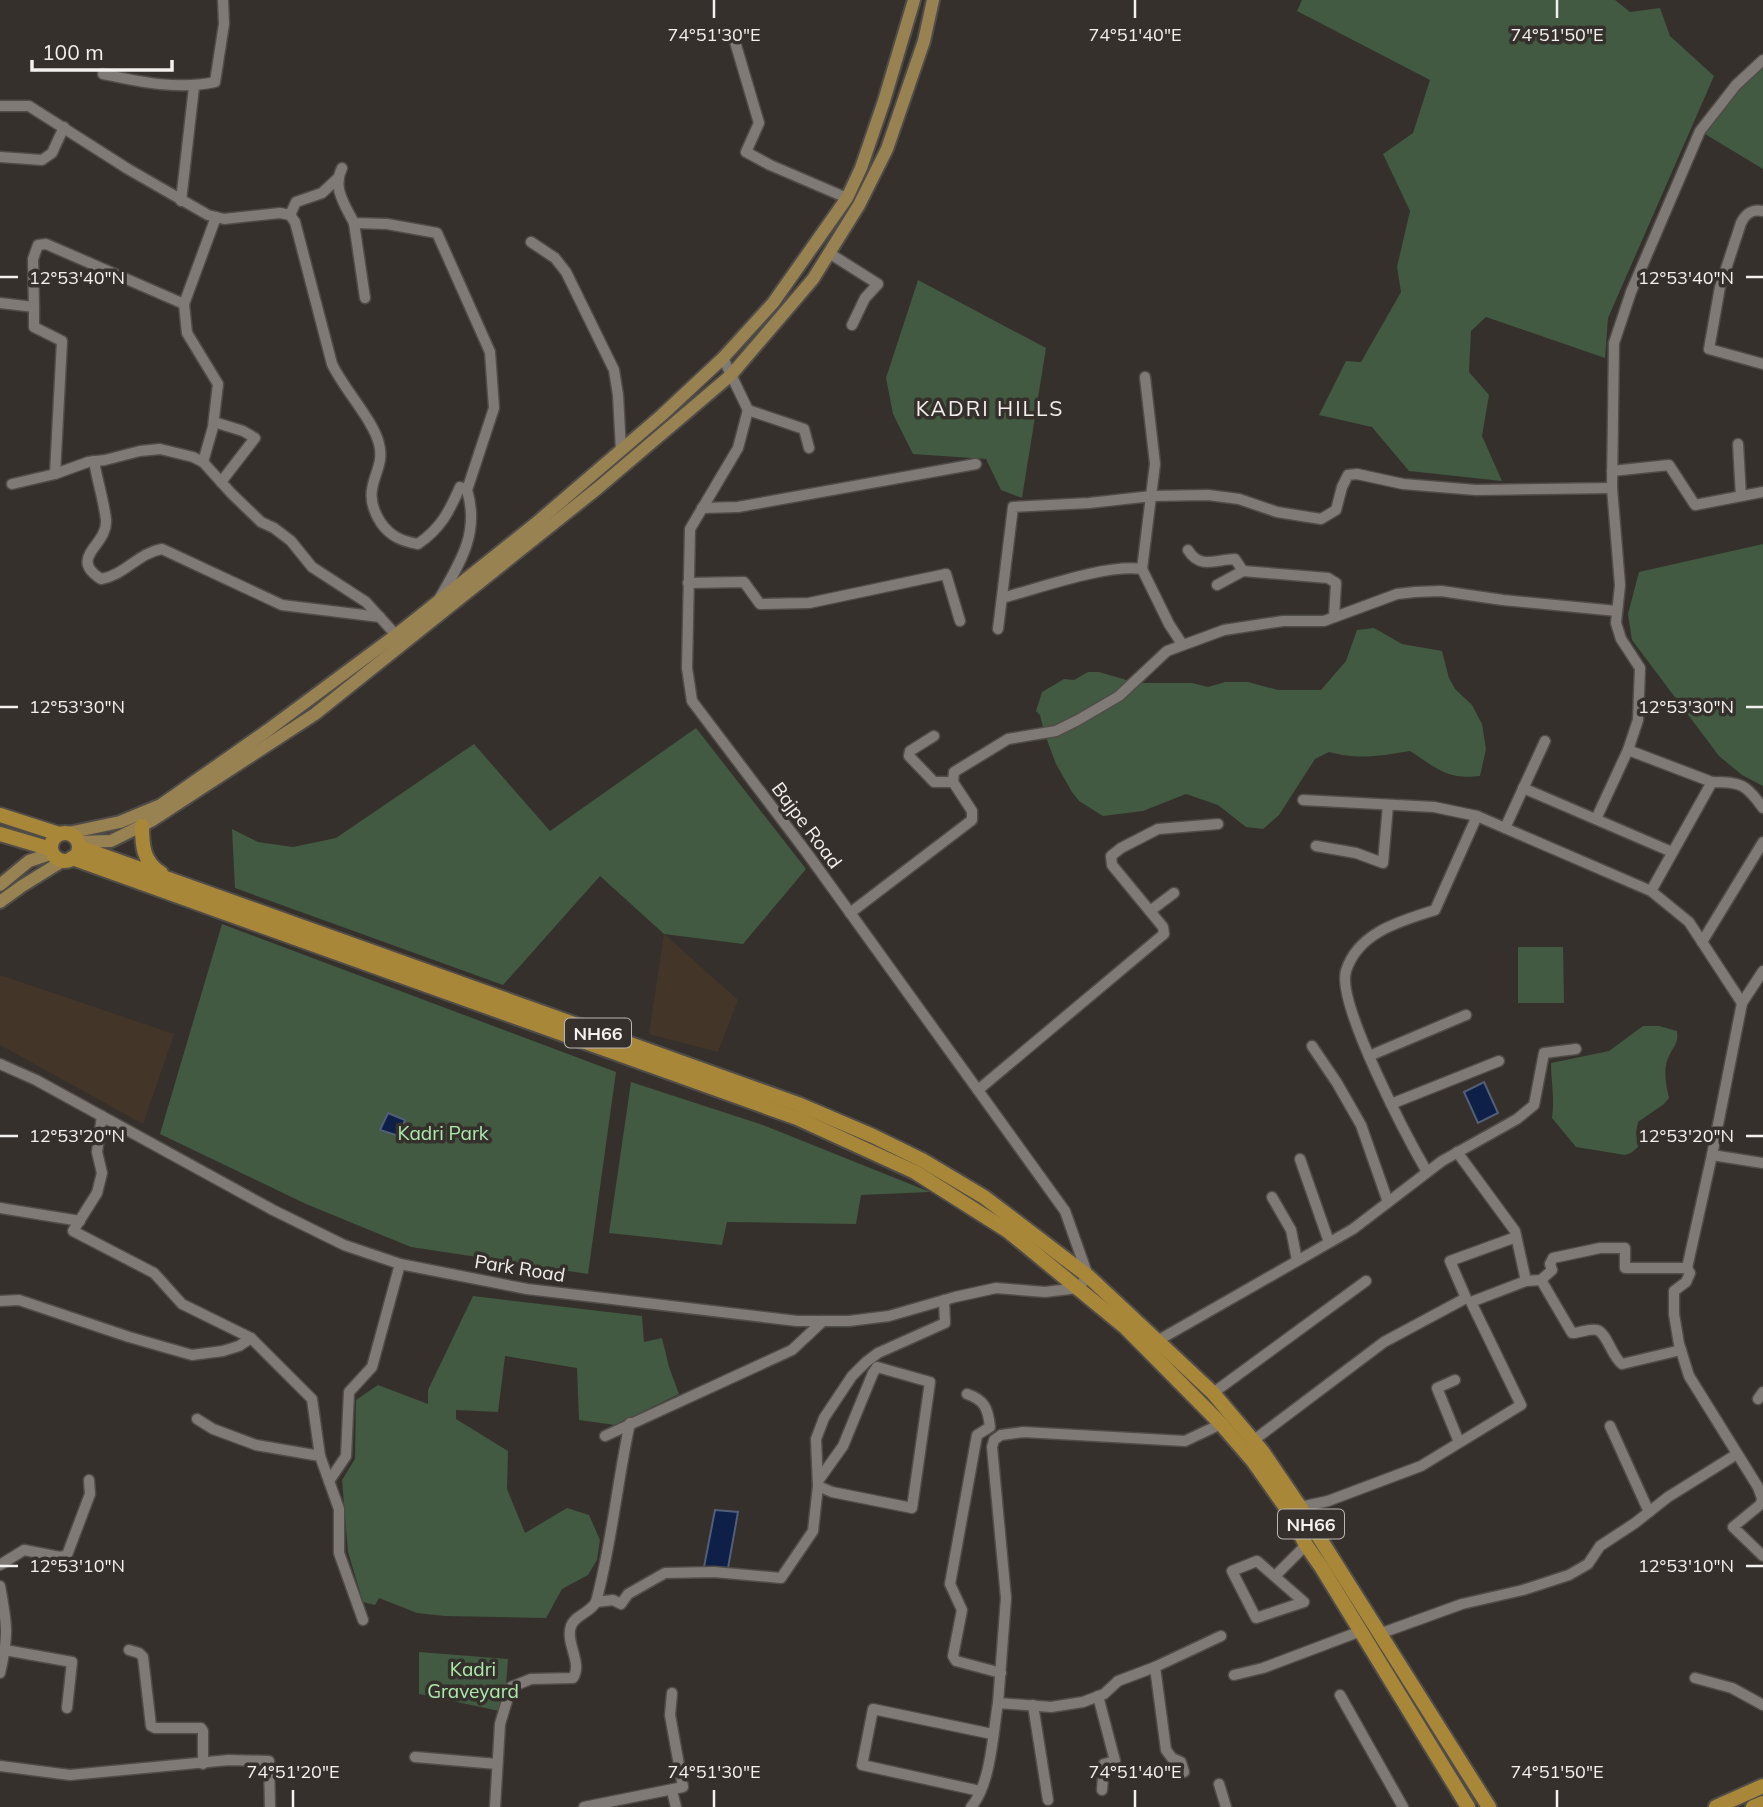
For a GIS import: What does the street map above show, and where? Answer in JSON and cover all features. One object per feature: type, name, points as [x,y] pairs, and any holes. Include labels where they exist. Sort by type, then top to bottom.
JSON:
[{"type":"highway","name":"NH66","points":[[0,814],[65,847],[817,1127],[915,1172],[1008,1231],[1083,1282],[1221,1424],[1253,1461],[1289,1512],[1306,1545],[1468,1807]]},
{"type":"highway","points":[[142,826],[144,852],[153,869],[173,880]]},
{"type":"highway","name":"NH66","points":[[0,834],[65,847],[173,880],[785,1100],[873,1136],[922,1160],[984,1197],[1157,1341],[1213,1392],[1254,1440],[1300,1507],[1489,1807]]},
{"type":"highway","points":[[1716,1807],[1763,1786]]},
{"type":"highway","points":[[1753,1807],[1763,1803]]},
{"type":"main road","points":[[0,885],[29,861],[120,822],[158,812],[315,714],[621,450],[723,358],[773,303],[847,198],[861,169],[914,0]]},
{"type":"main road","points":[[0,902],[65,847],[111,841],[142,826],[396,635],[432,612],[598,488],[731,374],[813,279],[859,205],[887,149],[924,41],[933,0]]},
{"type":"street","points":[[103,74],[144,83],[194,86],[215,82],[224,24],[223,0]]},
{"type":"street","points":[[733,36],[759,123],[746,152],[847,198]]},
{"type":"street","points":[[1596,819],[1628,750],[1638,720],[1640,668],[1621,639],[1616,623],[1620,585],[1612,488],[1614,343],[1630,292],[1700,131],[1736,85],[1763,60]]},
{"type":"street","points":[[181,201],[194,86]]},
{"type":"street","points":[[0,106],[29,106],[208,215],[224,219],[289,215],[295,222],[331,364],[380,444],[371,506],[383,526],[399,540],[418,544],[436,531],[451,508],[460,487],[467,490]]},
{"type":"street","points":[[0,158],[42,160],[52,153],[64,127]]},
{"type":"street","points":[[289,215],[296,202],[322,193],[339,174],[340,194],[354,223],[365,298]]},
{"type":"street","points":[[1763,211],[1751,211],[1741,223],[1720,287],[1709,349],[1763,364]]},
{"type":"street","points":[[203,462],[214,422],[218,384],[187,333],[184,304],[216,217]]},
{"type":"street","points":[[354,223],[387,224],[437,233],[490,352],[494,408],[467,490],[471,503],[471,531],[464,556],[432,612]]},
{"type":"street","points":[[531,242],[555,258],[566,272],[614,370],[621,450]]},
{"type":"street","points":[[55,474],[62,341],[34,327],[33,259],[38,245],[46,244],[184,304]]},
{"type":"street","points":[[829,253],[878,284],[865,298],[852,325]]},
{"type":"street","points":[[0,303],[34,307]]},
{"type":"street","points":[[723,358],[748,410],[804,429],[808,449]]},
{"type":"street","points":[[1145,377],[1155,464],[1142,569],[1182,644]]},
{"type":"street","name":"Bajpe Road","points":[[748,410],[738,447],[690,529],[687,668],[692,701],[850,913],[1065,1212],[1083,1282]]},
{"type":"street","points":[[214,422],[243,430],[255,438],[221,482]]},
{"type":"street","points":[[1738,444],[1741,496]]},
{"type":"street","points":[[12,484],[94,461],[160,449],[174,451],[203,462],[261,522],[291,541],[312,567],[366,602],[396,635]]},
{"type":"street","points":[[94,461],[106,520],[105,533],[92,547],[88,567],[102,579],[116,577],[150,551],[162,549],[282,605],[381,617]]},
{"type":"street","points":[[702,508],[738,507],[976,464]]},
{"type":"street","points":[[1612,471],[1669,465],[1695,505],[1763,492]]},
{"type":"street","points":[[998,629],[1013,507],[1152,496],[1208,495],[1239,499],[1277,512],[1321,519],[1336,510],[1348,475],[1357,474],[1403,484],[1476,490],[1612,488]]},
{"type":"street","points":[[1188,550],[1202,562],[1235,559],[1243,571]]},
{"type":"street","points":[[1002,598],[1109,570],[1127,567],[1142,569]]},
{"type":"street","points":[[1217,585],[1243,571],[1334,580],[1334,617]]},
{"type":"street","points":[[688,583],[744,582],[761,604],[809,603],[946,573],[960,621]]},
{"type":"street","points":[[850,913],[972,820],[972,811],[953,782],[954,772],[1008,739],[1056,731],[1119,696],[1167,651],[1182,644],[1248,625],[1283,621],[1324,621],[1397,594],[1415,592],[1441,592],[1617,611]]},
{"type":"street","points":[[934,736],[910,751],[909,756],[934,782],[953,782]]},
{"type":"street","points":[[1505,828],[1545,741]]},
{"type":"street","points":[[1628,750],[1712,782],[1730,782],[1747,787],[1763,808]]},
{"type":"street","points":[[1651,891],[1712,782]]},
{"type":"street","points":[[1523,788],[1672,852]]},
{"type":"street","points":[[1303,800],[1434,807],[1478,816],[1651,891],[1689,922],[1742,1003]]},
{"type":"street","points":[[1316,846],[1356,853],[1383,863],[1388,804]]},
{"type":"street","points":[[1427,1172],[1369,1056],[1344,988],[1346,971],[1360,947],[1379,931],[1397,922],[1435,910],[1478,816]]},
{"type":"street","points":[[978,1090],[1164,934],[1163,927],[1112,865],[1111,856],[1158,829],[1217,824]]},
{"type":"street","points":[[1702,942],[1763,842]]},
{"type":"street","points":[[1150,911],[1174,892]]},
{"type":"street","points":[[1763,971],[1742,1003],[1687,1268],[1690,1273],[1686,1282],[1674,1291],[1674,1314],[1689,1376],[1758,1487],[1762,1498],[1761,1504],[1733,1527],[1763,1556]]},
{"type":"street","points":[[1369,1056],[1466,1015]]},
{"type":"street","points":[[1312,1046],[1361,1125],[1388,1202]]},
{"type":"street","points":[[1157,1341],[1353,1229],[1427,1172],[1517,1119],[1534,1105],[1544,1053],[1576,1049]]},
{"type":"street","points":[[1391,1104],[1499,1061]]},
{"type":"street","name":"Park Road","points":[[0,1064],[36,1080],[309,1228],[344,1245],[400,1264],[527,1289],[797,1321],[849,1321],[889,1316],[996,1288],[1045,1292],[1083,1282]]},
{"type":"street","points":[[102,1116],[97,1152],[102,1172],[97,1193],[73,1231],[154,1273],[181,1304],[251,1338],[312,1399],[320,1456],[339,1508],[340,1553],[363,1620]]},
{"type":"street","points":[[1457,1152],[1515,1231],[1527,1281]]},
{"type":"street","points":[[1712,1155],[1763,1163]]},
{"type":"street","points":[[1300,1159],[1329,1242]]},
{"type":"street","points":[[1272,1197],[1291,1230],[1297,1260]]},
{"type":"street","points":[[0,1208],[80,1221]]},
{"type":"street","points":[[1254,1440],[1384,1342],[1466,1298],[1450,1261],[1516,1237]]},
{"type":"street","points":[[1300,1507],[1328,1501],[1421,1466],[1521,1405],[1471,1302],[1527,1281],[1541,1280],[1552,1270],[1550,1264],[1553,1258],[1600,1248],[1625,1248],[1625,1268],[1687,1268]]},
{"type":"street","points":[[329,1481],[346,1456],[349,1392],[372,1367],[400,1264]]},
{"type":"street","points":[[1541,1280],[1572,1333],[1597,1330],[1616,1360],[1622,1364],[1681,1350]]},
{"type":"street","points":[[1213,1392],[1366,1281]]},
{"type":"street","points":[[0,1301],[19,1300],[129,1338],[192,1354],[223,1351],[239,1346],[251,1338]]},
{"type":"street","points":[[596,1602],[613,1600],[621,1604],[628,1594],[665,1573],[714,1572],[780,1578],[813,1531],[818,1484],[816,1439],[824,1418],[859,1368],[878,1353],[945,1322],[944,1300]]},
{"type":"street","points":[[605,1436],[792,1350],[823,1321]]},
{"type":"street","points":[[877,1367],[930,1382],[912,1508],[832,1492],[818,1484],[843,1446],[877,1367]]},
{"type":"street","points":[[1455,1380],[1437,1388],[1459,1442]]},
{"type":"street","points":[[967,1394],[978,1398],[988,1409],[989,1427],[977,1435],[950,1584],[962,1610],[953,1657],[956,1661],[1001,1673]]},
{"type":"street","points":[[197,1419],[213,1429],[256,1445],[320,1456]]},
{"type":"street","points":[[495,1807],[500,1724],[511,1687],[531,1679],[570,1680],[576,1675],[571,1627],[596,1602],[613,1529],[620,1470],[630,1423]]},
{"type":"street","points":[[971,1807],[980,1791],[998,1703],[1006,1598],[998,1485],[992,1447],[994,1440],[1001,1435],[1023,1432],[1185,1441],[1221,1424]]},
{"type":"street","points":[[1610,1426],[1649,1512]]},
{"type":"street","points":[[1379,1634],[1462,1604],[1569,1576],[1588,1564],[1600,1546],[1668,1497],[1737,1454]]},
{"type":"street","points":[[0,1565],[24,1550],[61,1557],[67,1555],[90,1493],[89,1480]]},
{"type":"street","points":[[1276,1575],[1306,1545]]},
{"type":"street","points":[[1257,1561],[1276,1575],[1304,1602],[1256,1618],[1232,1571],[1257,1561]]},
{"type":"street","points":[[0,1586],[8,1625],[0,1673]]},
{"type":"street","points":[[1234,1675],[1263,1668],[1361,1631]]},
{"type":"street","points":[[998,1703],[1051,1707],[1083,1702],[1098,1696],[1118,1681],[1222,1636]]},
{"type":"street","points":[[5,1650],[72,1662],[67,1708]]},
{"type":"street","points":[[129,1650],[143,1657],[151,1726],[201,1728],[203,1764]]},
{"type":"street","points":[[1155,1667],[1166,1750],[1172,1758],[1181,1762],[1184,1772]]},
{"type":"street","points":[[1695,1678],[1732,1688],[1763,1705]]},
{"type":"street","points":[[584,1807],[683,1787],[670,1715],[672,1693]]},
{"type":"street","points":[[1340,1695],[1403,1807]]},
{"type":"street","points":[[1098,1696],[1115,1761],[1104,1764],[1102,1790]]},
{"type":"street","points":[[1033,1705],[1048,1800]]},
{"type":"street","points":[[980,1791],[862,1765],[873,1710],[992,1734]]},
{"type":"street","points":[[415,1757],[497,1764]]},
{"type":"street","points":[[0,1766],[70,1775],[229,1760],[270,1761],[270,1807]]},
{"type":"street","points":[[1219,1784],[1226,1807]]},
{"type":"street","points":[[672,1791],[676,1807]]},
{"type":"shaded area","points":[[664,934],[738,1000],[718,1052],[649,1034]]},
{"type":"shaded area","points":[[0,975],[174,1034],[143,1124],[0,1045]]},
{"type":"green space","points":[[1302,0],[1615,0],[1630,12],[1660,8],[1670,36],[1714,76],[1608,318],[1605,358],[1486,317],[1471,331],[1469,372],[1489,395],[1482,436],[1502,481],[1409,471],[1372,427],[1319,415],[1346,361],[1361,362],[1401,292],[1397,267],[1410,211],[1383,154],[1413,133],[1430,80],[1297,11]]},
{"type":"green space","points":[[1763,61],[1763,169],[1700,131]]},
{"type":"green space","points":[[918,280],[1046,348],[1022,498],[1001,490],[986,459],[913,454],[893,414],[886,378]]},
{"type":"green space","points":[[1763,544],[1763,786],[1742,775],[1719,756],[1632,640],[1628,614],[1639,572]]},
{"type":"green space","points":[[1374,628],[1402,644],[1442,651],[1449,678],[1455,689],[1472,705],[1482,724],[1486,749],[1480,776],[1450,774],[1410,751],[1360,757],[1329,752],[1315,759],[1279,815],[1263,829],[1246,827],[1218,805],[1186,794],[1143,811],[1103,816],[1079,801],[1072,792],[1056,764],[1040,715],[1036,711],[1042,692],[1064,679],[1074,680],[1088,672],[1099,672],[1137,683],[1192,683],[1208,687],[1225,682],[1248,682],[1278,690],[1321,690],[1346,661],[1357,630]]},
{"type":"green space","points":[[696,728],[806,869],[743,944],[664,934],[600,876],[503,985],[235,888],[232,829],[258,842],[293,847],[336,838],[474,744],[550,831]]},
{"type":"green space","name":"Kadri Park","points":[[222,924],[616,1072],[588,1274],[411,1247],[306,1204],[160,1134]]},
{"type":"green space","points":[[1518,947],[1563,947],[1564,1003],[1518,1003]]},
{"type":"green space","points":[[1643,1026],[1659,1026],[1677,1031],[1676,1042],[1666,1067],[1669,1098],[1638,1122],[1638,1147],[1631,1153],[1625,1155],[1576,1147],[1552,1118],[1551,1063],[1609,1051]]},
{"type":"green space","points":[[631,1082],[763,1125],[930,1192],[861,1195],[856,1224],[727,1222],[722,1245],[609,1233]]},
{"type":"green space","points":[[473,1296],[642,1316],[644,1342],[662,1338],[679,1394],[615,1425],[579,1420],[577,1368],[505,1356],[498,1412],[456,1410],[456,1419],[508,1451],[507,1489],[525,1533],[567,1508],[589,1515],[600,1540],[597,1560],[588,1575],[562,1589],[546,1618],[445,1616],[417,1613],[379,1598],[375,1605],[363,1602],[348,1552],[342,1480],[355,1459],[356,1400],[378,1385],[428,1404],[428,1390]]},
{"type":"green space","name":"Kadri Graveyard","points":[[419,1652],[508,1659],[504,1712],[419,1694]]},
{"type":"water","points":[[1484,1082],[1498,1113],[1478,1123],[1464,1092]]},
{"type":"water","points":[[388,1113],[405,1120],[399,1136],[380,1130]]},
{"type":"water","points":[[715,1510],[738,1512],[728,1568],[704,1567]]},
{"type":"district","name":"KADRI HILLS","points":[[990,408]]}]
